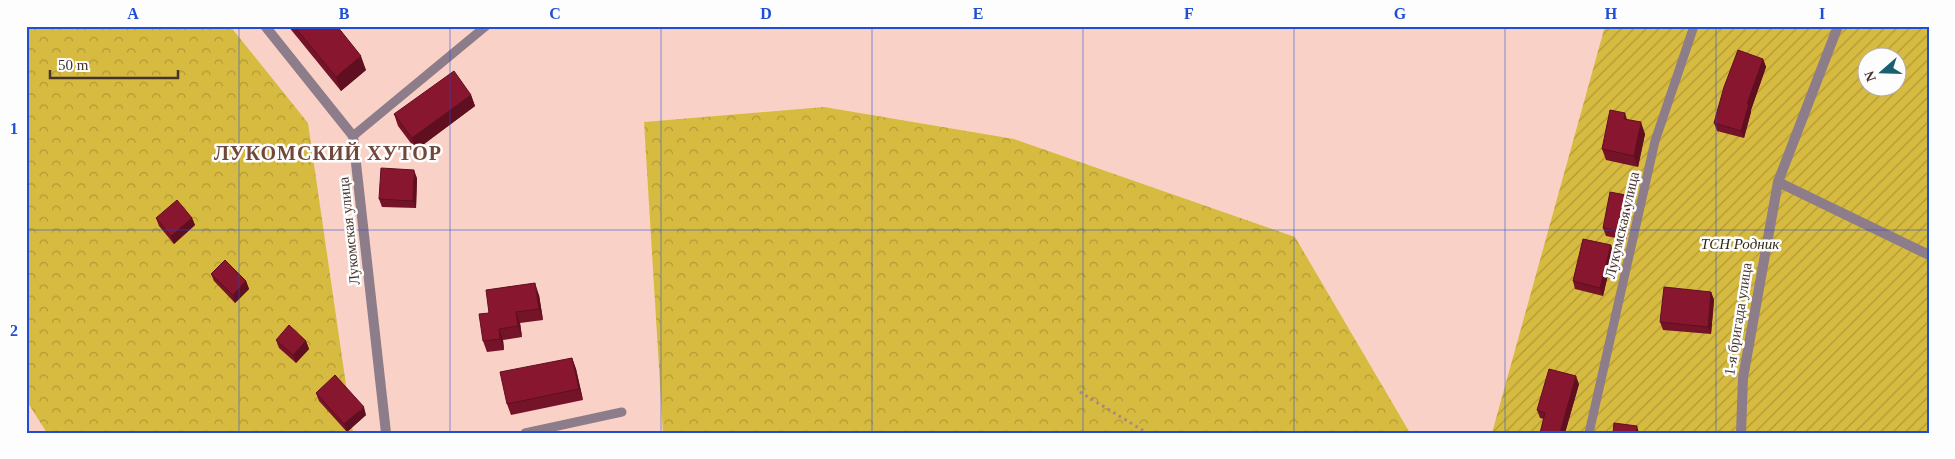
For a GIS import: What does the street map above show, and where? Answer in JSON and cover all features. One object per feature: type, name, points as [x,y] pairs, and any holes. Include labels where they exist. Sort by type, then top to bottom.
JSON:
[{"type":"street","points":[[265,26],[353,136]]},
{"type":"street","name":"1-я бригада улица","points":[[1741,433],[1743,378],[1778,182],[1838,26]]},
{"type":"street","name":"Лукомская улица","points":[[353,136],[386,433]]},
{"type":"street","points":[[1778,182],[1929,254]]},
{"type":"lane","points":[[353,136],[486,26]]},
{"type":"lane","name":"Лукумская улица","points":[[1589,433],[1655,141],[1694,26]]},
{"type":"lane","points":[[525,433],[622,412]]},
{"type":"path","points":[[1080,392],[1147,433]]},
{"type":"green space","points":[[26,26],[230,26],[308,123],[353,433],[47,433],[26,400]]},
{"type":"green space","name":"ТСН Родник","points":[[1605,26],[1929,26],[1929,433],[1492,433]]},
{"type":"green space","points":[[824,107],[1014,139],[1295,237],[1410,433],[663,433],[644,122]]},
{"type":"building","points":[[294,26],[337,26],[361,56],[336,77]]},
{"type":"building","points":[[1738,50],[1763,59],[1747,104],[1749,104],[1741,131],[1714,123],[1724,87]]},
{"type":"building","points":[[454,71],[471,95],[412,138],[394,114]]},
{"type":"building","points":[[1610,110],[1625,113],[1624,119],[1641,122],[1634,156],[1602,149]]},
{"type":"building","points":[[381,168],[414,170],[413,201],[379,199]]},
{"type":"building","points":[[1610,192],[1631,196],[1623,232],[1603,228]]},
{"type":"building","points":[[177,200],[192,218],[171,236],[156,218]]},
{"type":"building","points":[[1583,239],[1611,245],[1600,288],[1573,281]]},
{"type":"building","points":[[225,260],[246,281],[233,295],[211,274]]},
{"type":"building","points":[[535,283],[539,309],[516,312],[518,326],[499,329],[500,339],[483,341],[479,314],[489,313],[486,290]]},
{"type":"building","points":[[1664,287],[1711,292],[1708,327],[1660,322]]},
{"type":"building","points":[[289,325],[306,341],[293,355],[276,340]]},
{"type":"building","points":[[572,358],[579,389],[507,404],[500,372]]},
{"type":"building","points":[[1549,369],[1576,376],[1560,433],[1540,433],[1545,413],[1537,410]]},
{"type":"building","points":[[335,375],[364,407],[344,424],[316,393]]},
{"type":"building","points":[[1614,423],[1637,426],[1636,433],[1613,433]]},
{"type":"district","name":"ЛУКОМСКИЙ ХУТОР","points":[[328,153]]}]
